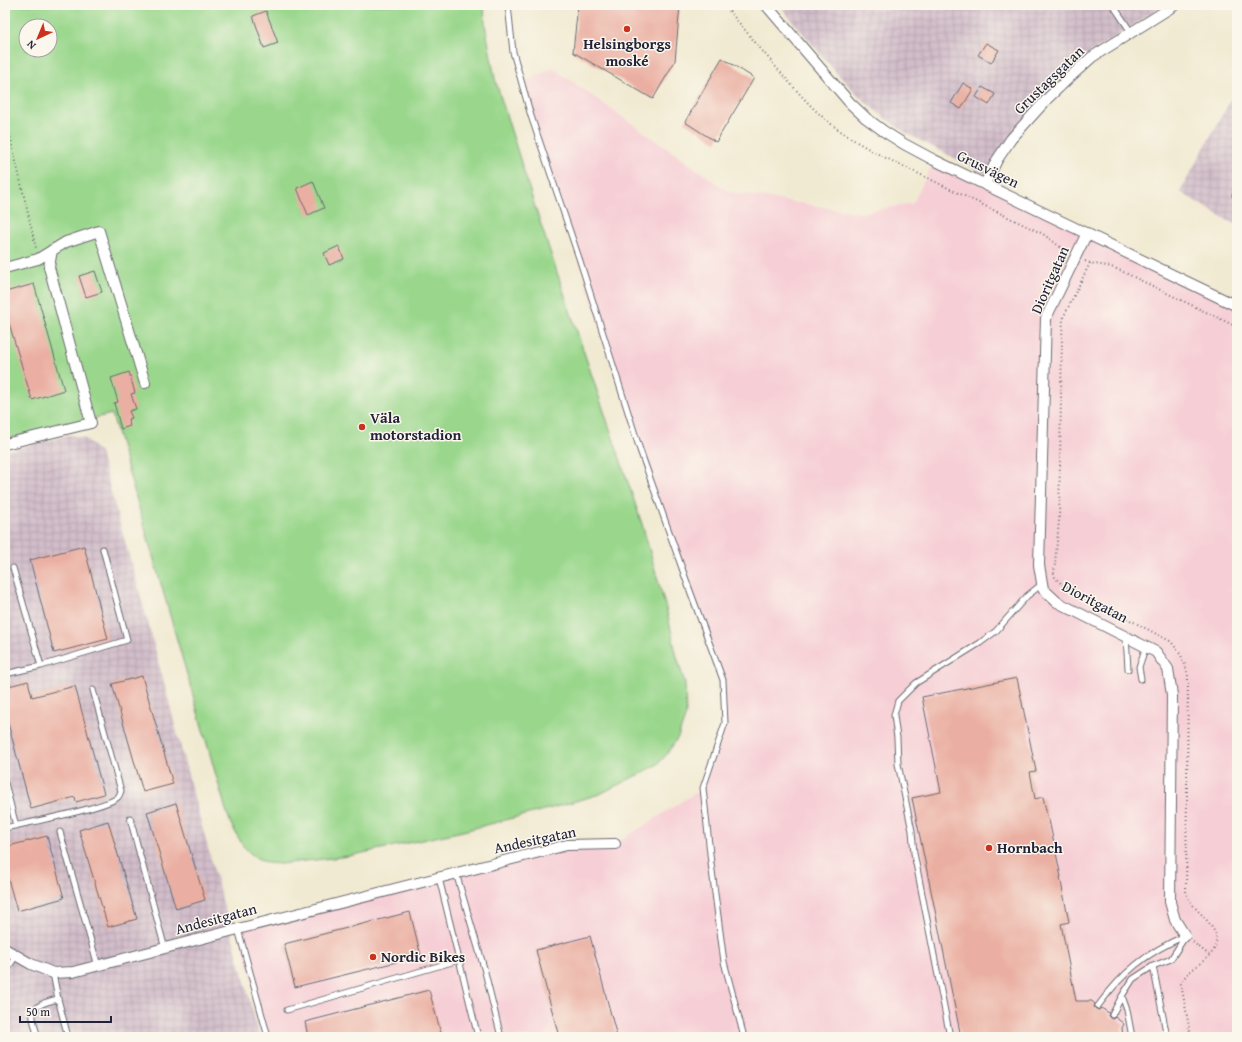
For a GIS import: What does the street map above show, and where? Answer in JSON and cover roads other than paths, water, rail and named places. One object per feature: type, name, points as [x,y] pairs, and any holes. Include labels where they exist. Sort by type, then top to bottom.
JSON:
[{"type":"street","name":"Grusvägen","points":[[766,5],[850,103],[866,118],[885,132],[904,144],[1237,306]]},
{"type":"street","name":"Grustagsgatan","points":[[985,184],[1003,150],[1048,98],[1071,76],[1092,57],[1175,5]]},
{"type":"street","points":[[5,268],[38,259],[66,242],[99,231],[145,383]]},
{"type":"street","name":"Dioritgatan","points":[[1087,233],[1046,318],[1039,565],[1043,589],[1058,602],[1126,635],[1156,652],[1168,669],[1172,694],[1170,902],[1175,920],[1185,936]]},
{"type":"street","points":[[5,444],[91,423],[49,267],[52,250]]},
{"type":"street","name":"Andesitgatan","points":[[5,949],[41,969],[53,973],[73,972],[238,928],[567,845],[615,844]]},
{"type":"lane","points":[[508,5],[513,52],[531,116],[580,261],[640,450],[689,588],[724,680],[725,723],[703,788],[724,962],[744,1037]]},
{"type":"lane","points":[[1112,5],[1131,32]]},
{"type":"lane","points":[[5,674],[41,666],[127,640],[103,549]]},
{"type":"lane","points":[[13,568],[41,666]]},
{"type":"lane","points":[[950,1037],[914,853],[912,831],[898,764],[894,715],[898,701],[916,684],[996,631],[1027,596],[1042,584]]},
{"type":"lane","points":[[1126,635],[1128,669]]},
{"type":"lane","points":[[1141,680],[1139,667],[1146,646]]},
{"type":"lane","points":[[5,828],[70,813],[110,802],[118,797],[121,791],[93,690]]},
{"type":"lane","points":[[5,783],[16,826]]},
{"type":"lane","points":[[130,818],[165,948]]},
{"type":"lane","points":[[60,832],[98,966]]},
{"type":"lane","points":[[456,873],[484,968],[501,1037]]},
{"type":"lane","points":[[439,878],[478,1037]]},
{"type":"lane","points":[[238,928],[268,1037]]},
{"type":"lane","points":[[1112,1015],[1133,979],[1153,966],[1171,959],[1185,936]]},
{"type":"lane","points":[[1098,1006],[1110,990],[1135,964],[1166,944],[1185,936]]},
{"type":"lane","points":[[5,972],[16,956]]},
{"type":"lane","points":[[288,1010],[459,960]]},
{"type":"lane","points":[[1153,966],[1167,1037]]},
{"type":"lane","points":[[53,973],[68,1037]]},
{"type":"lane","points":[[1122,996],[1127,1010],[1132,1037]]},
{"type":"lane","points":[[38,1037],[32,1017],[34,1011],[41,1005],[58,999]]},
{"type":"place","name":"Helsingborgs moské","points":[[627,29]]},
{"type":"place","name":"Väla motorstadion","points":[[362,427]]},
{"type":"place","name":"Hornbach","points":[[989,848]]},
{"type":"place","name":"Nordic Bikes","points":[[373,957]]}]
